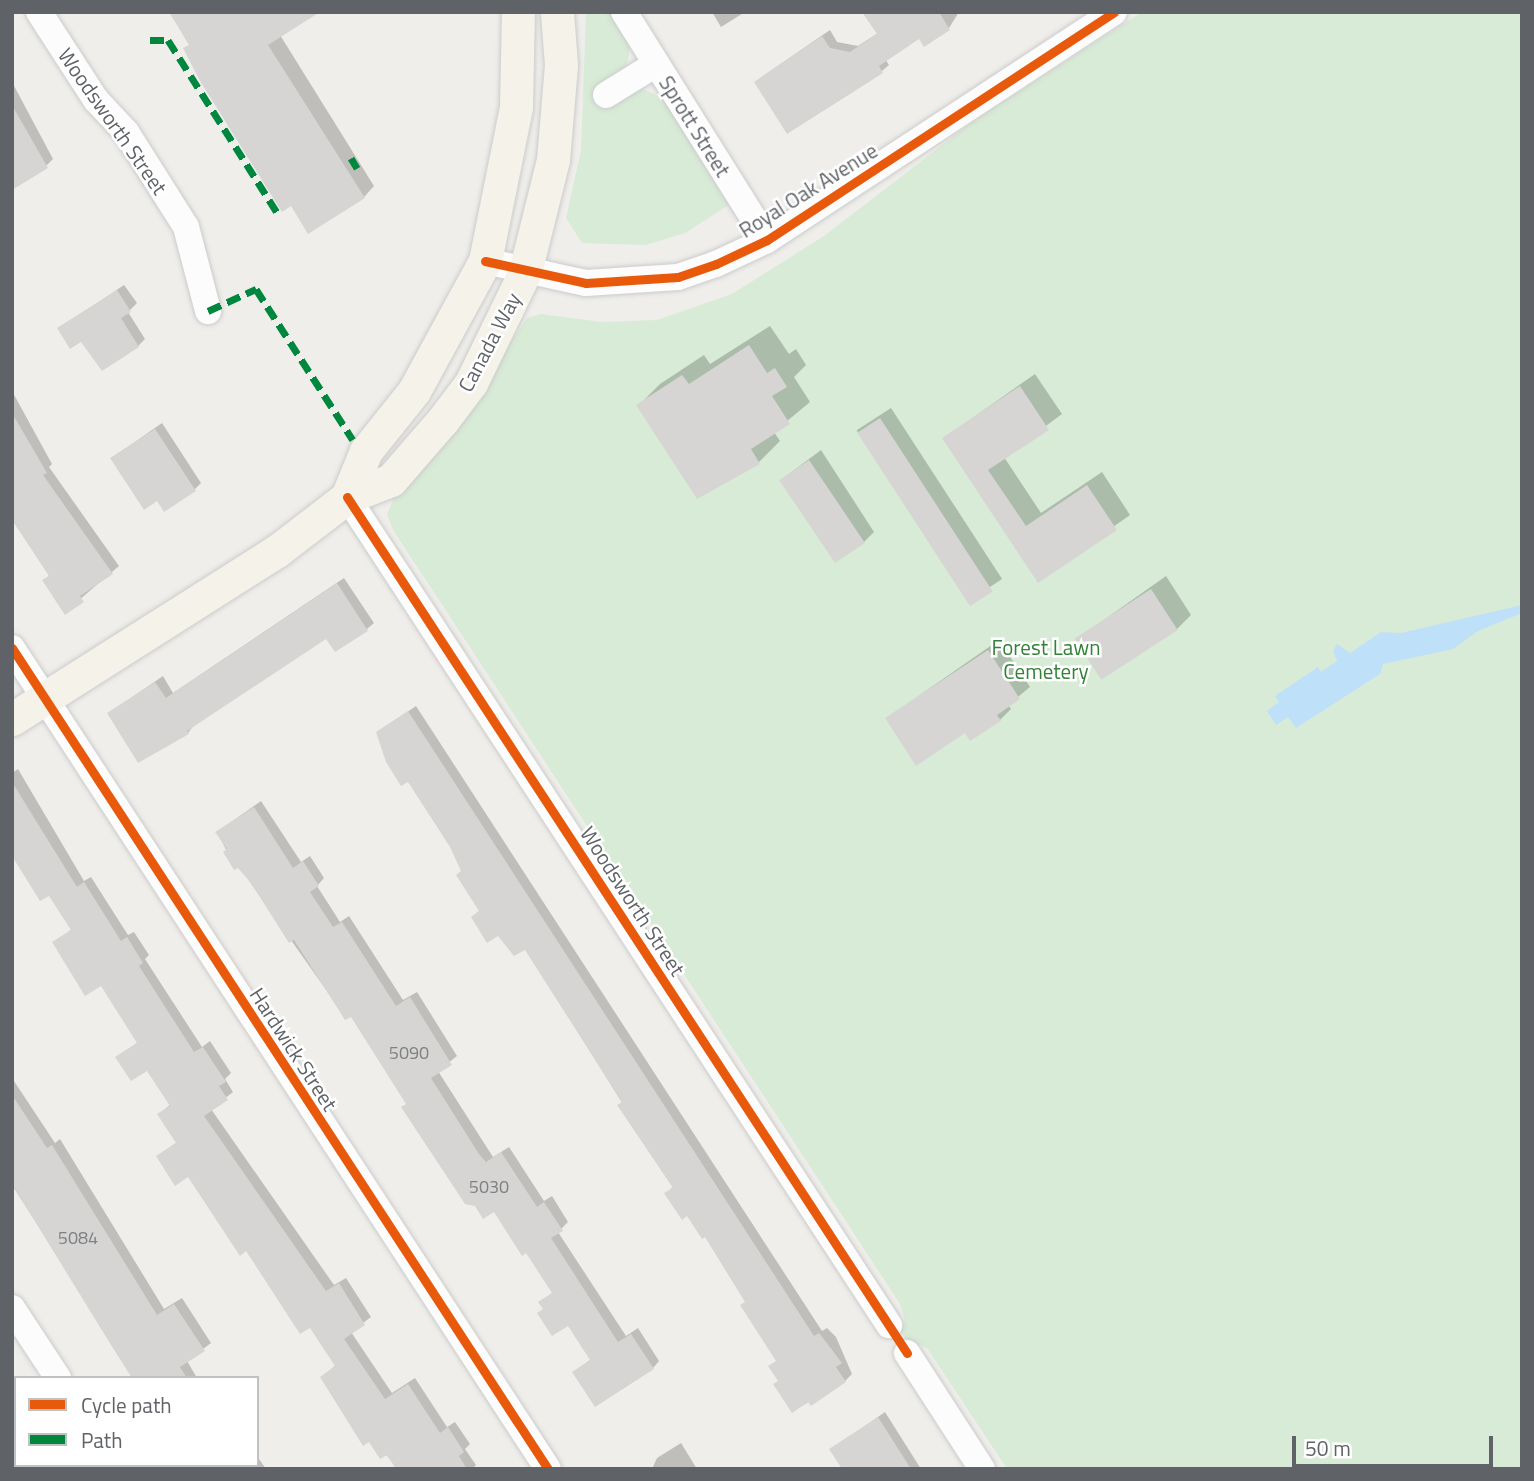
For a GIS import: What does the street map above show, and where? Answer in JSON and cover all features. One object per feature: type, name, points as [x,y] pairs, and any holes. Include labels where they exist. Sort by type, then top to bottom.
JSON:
[{"type":"main road","name":"Canada Way","points":[[347,497],[366,451],[414,391],[485,261],[516,107],[518,12]]},
{"type":"main road","name":"Canada Way","points":[[12,719],[277,551],[347,497],[391,480],[443,420],[471,383],[525,272],[554,160],[561,65],[557,12]]},
{"type":"street","name":"Woodsworth Street","points":[[39,12],[96,100],[126,132],[186,227],[208,311]]},
{"type":"street","name":"Sprott Street","points":[[624,12],[766,240]]},
{"type":"street","name":"Royal Oak Avenue","points":[[485,261],[525,272],[586,283],[678,277],[766,240],[1115,12]]},
{"type":"street","points":[[606,95],[656,64]]},
{"type":"street","name":"Woodsworth Street","points":[[347,497],[889,1325]]},
{"type":"street","name":"Hardwick Street","points":[[12,648],[548,1469]]},
{"type":"street","points":[[12,1308],[57,1376]]},
{"type":"street","points":[[907,1353],[982,1469]]},
{"type":"green space","points":[[586,12],[612,12],[631,44],[626,68],[641,88],[664,99],[729,205],[685,233],[646,245],[582,243],[566,218],[581,150]]},
{"type":"green space","name":"Forest Lawn Cemetery","points":[[1142,12],[1522,12],[1522,1469],[1007,1469],[927,1348],[907,1341],[901,1331],[905,1320],[900,1304],[393,530],[387,514],[394,498],[430,460],[527,318],[541,314],[602,322],[657,320],[732,294],[824,236],[972,122]]},
{"type":"water","points":[[1522,605],[1522,613],[1478,631],[1453,649],[1383,664],[1380,674],[1296,728],[1288,717],[1276,725],[1267,711],[1279,702],[1275,696],[1318,667],[1321,672],[1337,661],[1333,651],[1337,644],[1350,653],[1381,632],[1401,633]]},
{"type":"building","points":[[169,12],[320,12],[268,45],[365,198],[308,234],[291,206],[282,212],[200,81],[183,48],[189,45]]},
{"type":"building","points":[[862,12],[939,12],[950,30],[924,47],[919,39],[879,66],[883,73],[787,134],[754,82],[822,36],[830,48],[850,52],[877,34]]},
{"type":"building","points":[[12,105],[48,168],[12,190]]},
{"type":"building","points":[[117,290],[131,312],[121,318],[139,347],[102,371],[81,342],[70,349],[57,328]]},
{"type":"building","points":[[749,345],[767,373],[775,368],[787,387],[772,396],[790,424],[751,449],[760,464],[697,499],[636,405],[682,375],[689,384]]},
{"type":"building","points":[[1020,386],[1049,430],[988,470],[1026,526],[1087,485],[1117,530],[1038,583],[942,438]]},
{"type":"building","points":[[12,413],[47,473],[43,475],[113,574],[80,596],[84,602],[65,615],[42,580],[49,576],[12,520]]},
{"type":"building","points":[[880,418],[993,592],[970,606],[857,433]]},
{"type":"building","points":[[155,429],[196,491],[164,512],[157,501],[144,510],[110,458]]},
{"type":"building","points":[[809,460],[865,543],[835,563],[779,480]]},
{"type":"building","points":[[337,583],[368,631],[335,652],[326,639],[187,731],[189,734],[138,763],[107,713],[155,682],[166,698]]},
{"type":"building","points":[[1151,589],[1178,630],[1101,680],[1075,639]]},
{"type":"building","points":[[988,650],[1020,699],[997,715],[1001,721],[970,741],[965,733],[916,766],[885,718]]},
{"type":"building","points":[[408,711],[814,1336],[819,1333],[842,1363],[836,1367],[846,1382],[811,1406],[808,1402],[792,1413],[773,1384],[778,1381],[768,1366],[776,1361],[740,1305],[745,1302],[705,1237],[702,1239],[687,1216],[682,1220],[664,1193],[673,1188],[617,1105],[622,1102],[525,950],[514,956],[498,936],[487,943],[471,917],[479,911],[456,875],[461,871],[450,847],[408,782],[401,786],[386,762],[376,732]]},
{"type":"building","points":[[12,782],[77,887],[84,882],[121,941],[127,937],[143,963],[139,966],[194,1052],[203,1047],[226,1082],[219,1086],[228,1100],[204,1116],[326,1291],[339,1283],[365,1325],[344,1339],[385,1399],[408,1384],[440,1433],[448,1427],[464,1452],[459,1456],[467,1469],[396,1469],[387,1455],[380,1459],[369,1442],[363,1446],[320,1377],[335,1366],[310,1328],[300,1334],[246,1251],[240,1256],[188,1177],[175,1186],[156,1156],[176,1143],[157,1114],[170,1106],[147,1071],[131,1081],[115,1057],[137,1043],[101,986],[85,996],[52,942],[71,930],[49,896],[40,901],[12,856]]},
{"type":"building","points":[[254,807],[293,868],[303,861],[319,886],[310,892],[333,927],[342,922],[396,1006],[410,997],[452,1065],[431,1078],[479,1154],[486,1162],[501,1152],[537,1207],[544,1202],[563,1231],[551,1238],[618,1342],[631,1334],[654,1369],[595,1407],[572,1372],[590,1360],[568,1326],[552,1336],[537,1313],[543,1309],[538,1302],[552,1293],[526,1253],[522,1256],[494,1212],[483,1219],[475,1206],[465,1204],[401,1107],[406,1104],[351,1017],[345,1020],[294,940],[289,943],[251,883],[238,868],[234,870],[223,852],[227,849],[215,832]]},
{"type":"building","points":[[12,1095],[47,1148],[52,1145],[157,1315],[174,1304],[205,1351],[180,1367],[186,1376],[131,1376],[12,1184]]},
{"type":"building","points":[[878,1417],[911,1469],[842,1469],[829,1449]]},
{"type":"marked path","points":[[150,40],[168,40],[280,217]]},
{"type":"marked path","points":[[351,158],[357,168]]},
{"type":"marked path","points":[[208,311],[256,289],[353,440]]},
{"type":"cycle path","points":[[485,261],[586,283],[678,277],[716,264],[767,240],[1114,12]]},
{"type":"cycle path","points":[[347,497],[907,1353]]},
{"type":"cycle path","points":[[12,648],[548,1469]]}]
